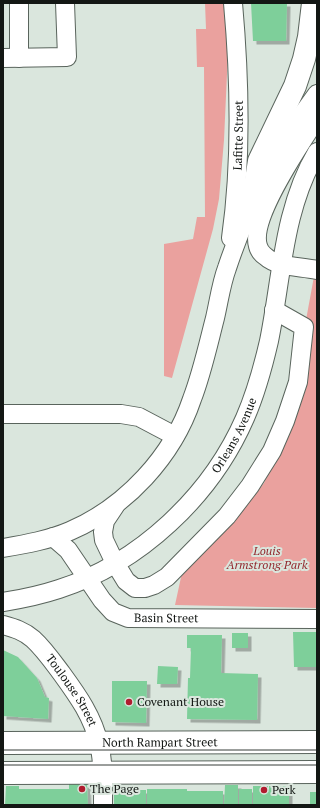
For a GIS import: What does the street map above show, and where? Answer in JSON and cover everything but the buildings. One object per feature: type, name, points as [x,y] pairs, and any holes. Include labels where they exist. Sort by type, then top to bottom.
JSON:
[{"type":"main road","points":[[253,199],[259,161],[295,86],[304,59],[309,37],[313,3]]},
{"type":"main road","name":"North Rampart Street","points":[[3,743],[99,744],[317,742]]},
{"type":"main road","points":[[3,773],[317,772]]},
{"type":"street","points":[[19,3],[11,58],[67,57],[65,3]]},
{"type":"street","name":"Lafitte Street","points":[[226,268],[235,206],[238,141],[237,49],[233,3]]},
{"type":"street","points":[[7,549],[33,543],[71,531],[116,503],[137,486],[150,472],[176,436],[192,400],[208,344],[226,268],[253,199],[281,146],[301,115],[317,94]]},
{"type":"street","points":[[317,118],[277,182],[261,218],[257,235],[258,247],[271,261],[281,265],[317,270]]},
{"type":"street","name":"Orleans Avenue","points":[[3,602],[59,589],[87,578],[115,564],[151,539],[175,518],[211,477],[245,419],[255,393],[262,369],[290,221],[298,192],[309,165],[317,152]]},
{"type":"street","points":[[116,503],[105,520],[103,532],[104,540],[115,564],[126,581],[135,588],[145,588],[154,585],[167,577],[227,516],[250,486],[272,450],[285,421],[298,382],[304,326],[274,310]]},
{"type":"street","points":[[3,414],[121,414],[139,417],[176,436]]},
{"type":"street","name":"Basin Street","points":[[53,537],[68,550],[102,600],[113,612],[128,618],[317,619]]},
{"type":"street","name":"Toulouse Street","points":[[3,625],[21,630],[33,638],[52,661],[90,716],[99,744],[103,772],[103,805]]},
{"type":"green space","points":[[205,3],[224,3],[228,52],[224,140],[219,199],[213,229],[172,378],[164,376],[164,244],[193,239],[197,217],[205,217],[204,67],[197,67],[196,29],[206,29]]},
{"type":"green space","name":"Louis Armstrong Park","points":[[317,260],[317,608],[175,605],[183,568],[234,521],[264,483],[294,419],[311,351],[306,320]]},
{"type":"tram line","points":[[3,750],[317,750]]},
{"type":"tram line","points":[[3,765],[317,765]]},
{"type":"place","name":"Covenant House","points":[[129,702]]},
{"type":"place","name":"The Page","points":[[82,789]]},
{"type":"place","name":"Perk","points":[[264,790]]}]
